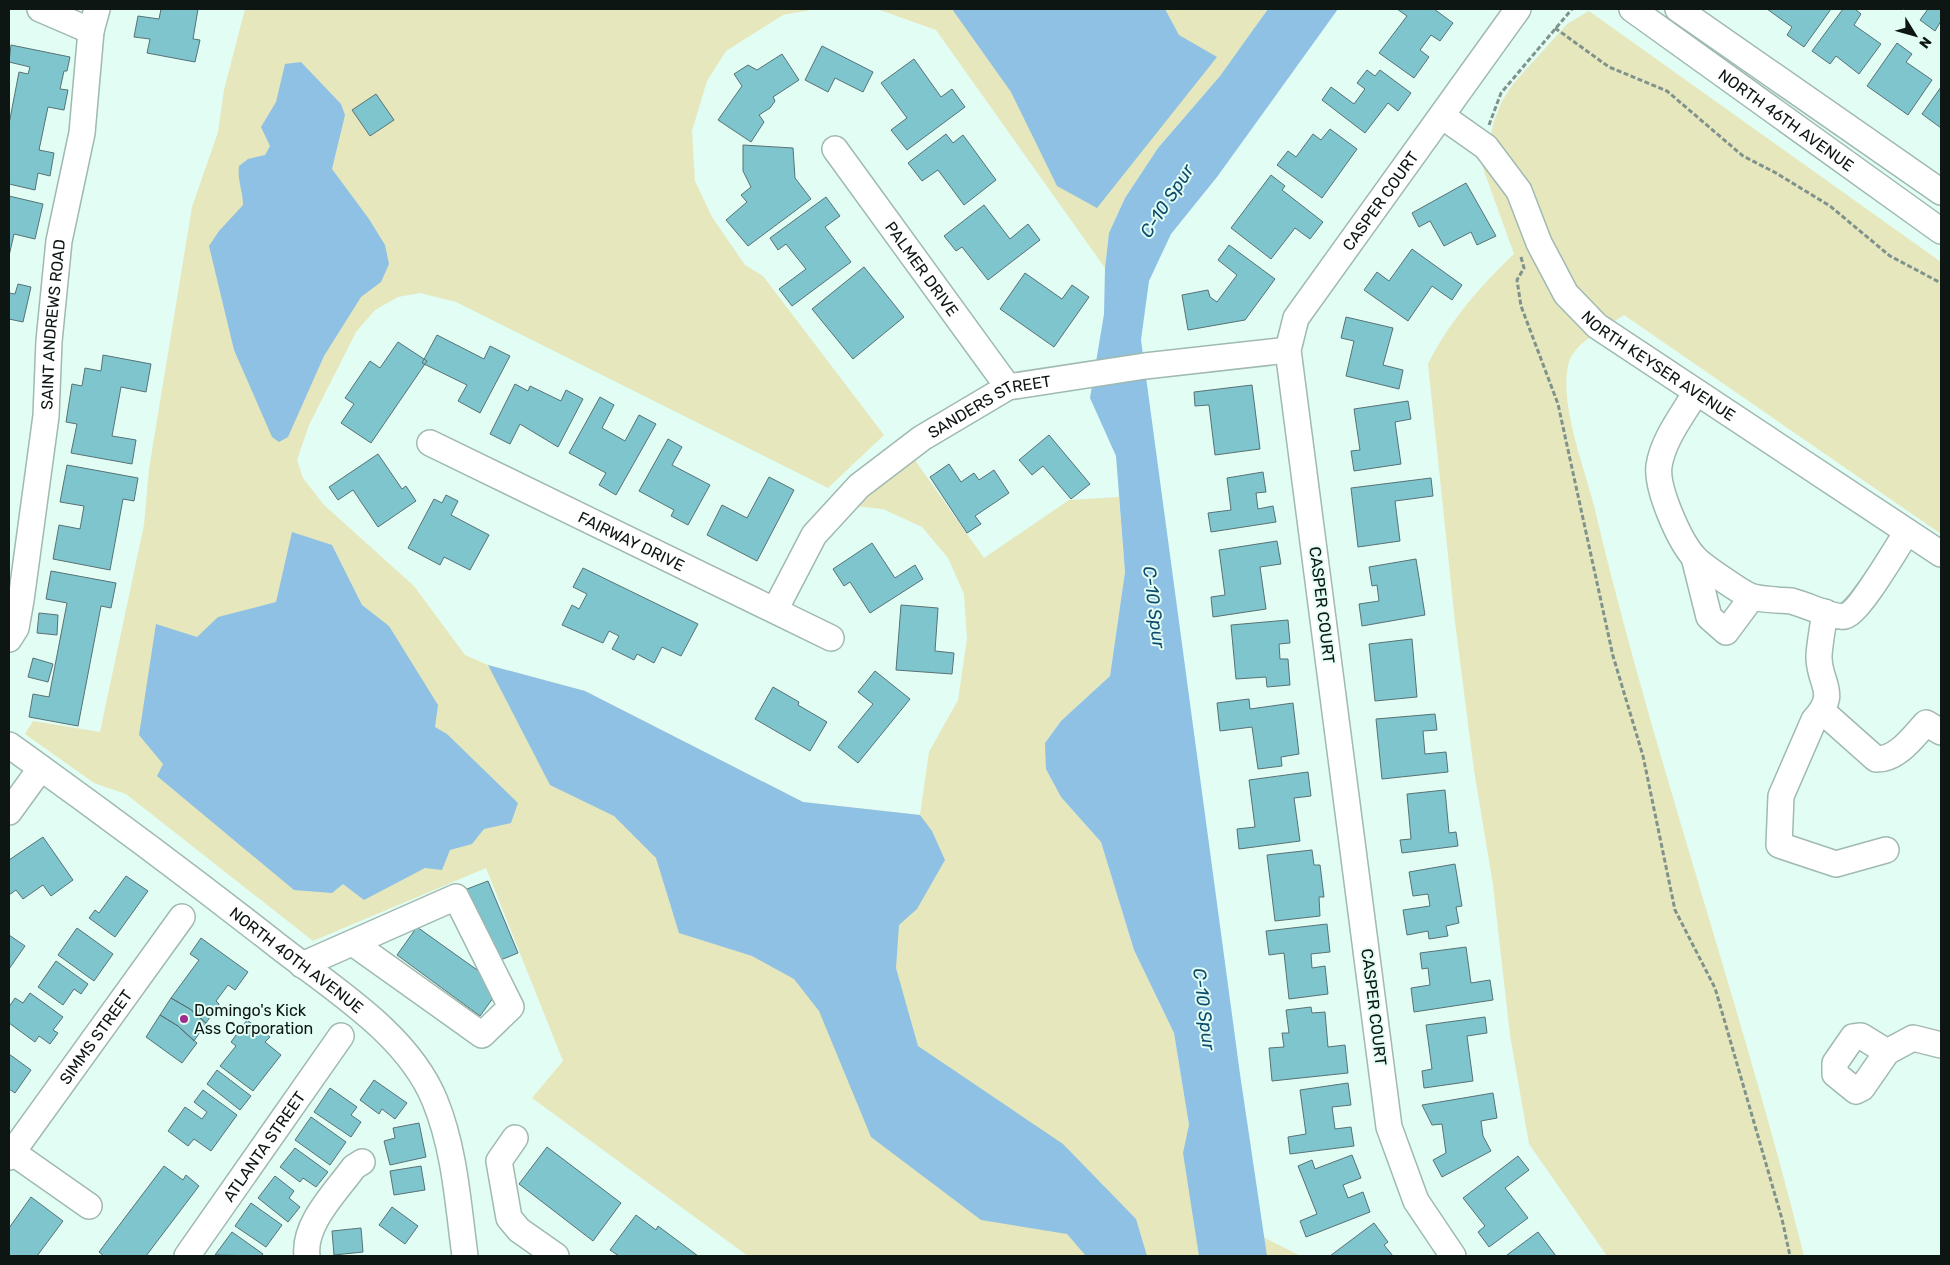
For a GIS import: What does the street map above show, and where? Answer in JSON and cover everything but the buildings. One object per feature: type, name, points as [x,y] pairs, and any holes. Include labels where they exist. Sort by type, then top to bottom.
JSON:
[{"type":"street","points":[[40,9],[94,20]]},
{"type":"street","name":"CASPER COURT","points":[[1453,1256],[1416,1200],[1390,1127],[1288,350],[1296,318],[1518,9]]},
{"type":"street","name":"NORTH 46TH AVENUE","points":[[1632,9],[1941,231]]},
{"type":"street","name":"NORTH 46TH AVENUE","points":[[1678,9],[1941,192]]},
{"type":"street","name":"SAINT ANDREWS ROAD","points":[[9,639],[16,628],[46,416],[49,341],[59,242],[82,133],[94,20]]},
{"type":"street","name":"NORTH KEYSER AVENUE","points":[[1442,116],[1486,147],[1519,191],[1539,243],[1566,294],[1597,326],[1941,554]]},
{"type":"street","name":"PALMER DRIVE","points":[[835,149],[1008,387]]},
{"type":"street","name":"SANDERS STREET","points":[[775,610],[814,535],[860,486],[922,438],[1008,387],[1090,373],[1288,350]]},
{"type":"street","points":[[1696,392],[1668,441],[1658,469],[1660,486],[1684,542],[1694,557],[1709,617],[1716,626],[1726,632],[1752,597]]},
{"type":"street","name":"FAIRWAY DRIVE","points":[[430,443],[831,638]]},
{"type":"street","points":[[1694,557],[1752,597],[1792,602],[1836,616],[1846,616],[1854,611],[1907,532]]},
{"type":"street","points":[[1825,612],[1819,656],[1828,698],[1822,711],[1814,720],[1781,796],[1779,845],[1836,864],[1886,850]]},
{"type":"street","points":[[1822,711],[1876,759],[1883,760],[1898,751],[1926,723],[1941,732]]},
{"type":"street","name":"NORTH 40TH AVENUE","points":[[9,745],[210,892],[384,1029],[414,1064],[434,1100],[452,1158],[465,1256]]},
{"type":"street","points":[[9,812],[41,768]]},
{"type":"street","points":[[302,965],[456,897],[511,1007],[482,1035],[353,943]]},
{"type":"street","name":"SIMMS STREET","points":[[11,1154],[182,917]]},
{"type":"street","name":"ATLANTA STREET","points":[[187,1256],[341,1036]]},
{"type":"street","points":[[1887,1052],[1913,1038],[1941,1045]]},
{"type":"street","points":[[515,1138],[499,1161],[509,1218],[519,1230],[556,1256]]},
{"type":"street","points":[[11,1154],[89,1206]]},
{"type":"street","points":[[307,1256],[305,1244],[313,1224],[354,1167],[362,1162]]},
{"type":"path","points":[[1490,132],[1488,124],[1501,93],[1572,9]]},
{"type":"path","points":[[1555,28],[1609,67],[1668,91],[1743,156],[1776,173],[1830,206],[1890,256],[1941,283]]},
{"type":"path","points":[[1520,249],[1524,268],[1517,280],[1521,306],[1558,404],[1613,656],[1643,756],[1675,910],[1715,988],[1782,1219],[1790,1256]]},
{"type":"green space","points":[[245,9],[816,9],[783,15],[726,51],[707,81],[692,131],[695,181],[712,217],[745,265],[763,276],[884,435],[828,488],[456,302],[420,293],[398,297],[375,310],[356,332],[309,425],[297,460],[303,478],[324,505],[414,586],[465,655],[488,665],[585,691],[803,802],[920,815],[929,752],[958,700],[967,639],[964,594],[948,558],[922,527],[883,509],[854,506],[912,456],[984,558],[1069,500],[1119,497],[1125,572],[1110,676],[1061,721],[1045,743],[1061,797],[1101,842],[1134,950],[1174,1033],[1189,1125],[1265,1238],[1301,1256],[748,1256],[532,1098],[563,1061],[486,868],[313,941],[126,794],[94,783],[25,734],[33,721],[100,732],[144,525],[149,469],[192,207],[218,132],[224,90]]},
{"type":"green space","points":[[877,9],[1268,9],[1220,76],[1158,148],[1125,198],[1109,233],[1105,268],[936,30]]},
{"type":"green space","points":[[1589,11],[1941,262],[1941,534],[1624,315],[1594,334],[1574,352],[1570,359],[1567,374],[1569,412],[1573,432],[1618,601],[1670,788],[1753,1068],[1804,1256],[1607,1256],[1529,1144],[1510,1035],[1493,885],[1474,770],[1455,622],[1428,364],[1455,319],[1489,279],[1514,254],[1483,168],[1494,121],[1502,101],[1513,84],[1567,24]]},
{"type":"water","points":[[952,9],[1165,9],[1179,35],[1217,57],[1097,208],[1057,186],[1011,92]]},
{"type":"water","name":"C-10 Spur","points":[[1268,9],[1338,9],[1217,177],[1171,234],[1149,281],[1141,340],[1240,1074],[1267,1256],[1199,1256],[1183,1153],[1189,1125],[1174,1033],[1134,950],[1101,842],[1061,797],[1046,769],[1045,743],[1061,721],[1110,676],[1125,572],[1116,456],[1090,398],[1104,314],[1105,268],[1109,233],[1125,198],[1158,148],[1220,76]]},
{"type":"water","points":[[301,62],[341,104],[345,115],[332,169],[369,219],[385,245],[389,264],[381,282],[361,297],[324,356],[288,437],[279,442],[272,437],[234,350],[209,246],[219,231],[243,205],[239,166],[248,159],[265,155],[270,146],[261,127],[276,102],[285,64]]},
{"type":"water","points":[[292,532],[332,545],[362,605],[389,626],[438,705],[435,727],[447,734],[518,803],[511,823],[484,829],[472,844],[450,850],[442,870],[425,868],[364,900],[343,884],[332,893],[294,890],[157,776],[163,764],[139,735],[156,624],[197,637],[218,617],[276,602]]},
{"type":"water","points":[[488,665],[585,691],[803,802],[920,815],[932,831],[945,860],[917,909],[899,925],[896,968],[918,1046],[1063,1144],[1136,1219],[1147,1256],[1086,1256],[1067,1234],[981,1220],[871,1137],[819,1011],[794,979],[752,956],[679,933],[656,858],[614,816],[550,785]]},
{"type":"place","name":"Domingo's Kick Ass Corporation","points":[[184,1019]]}]
